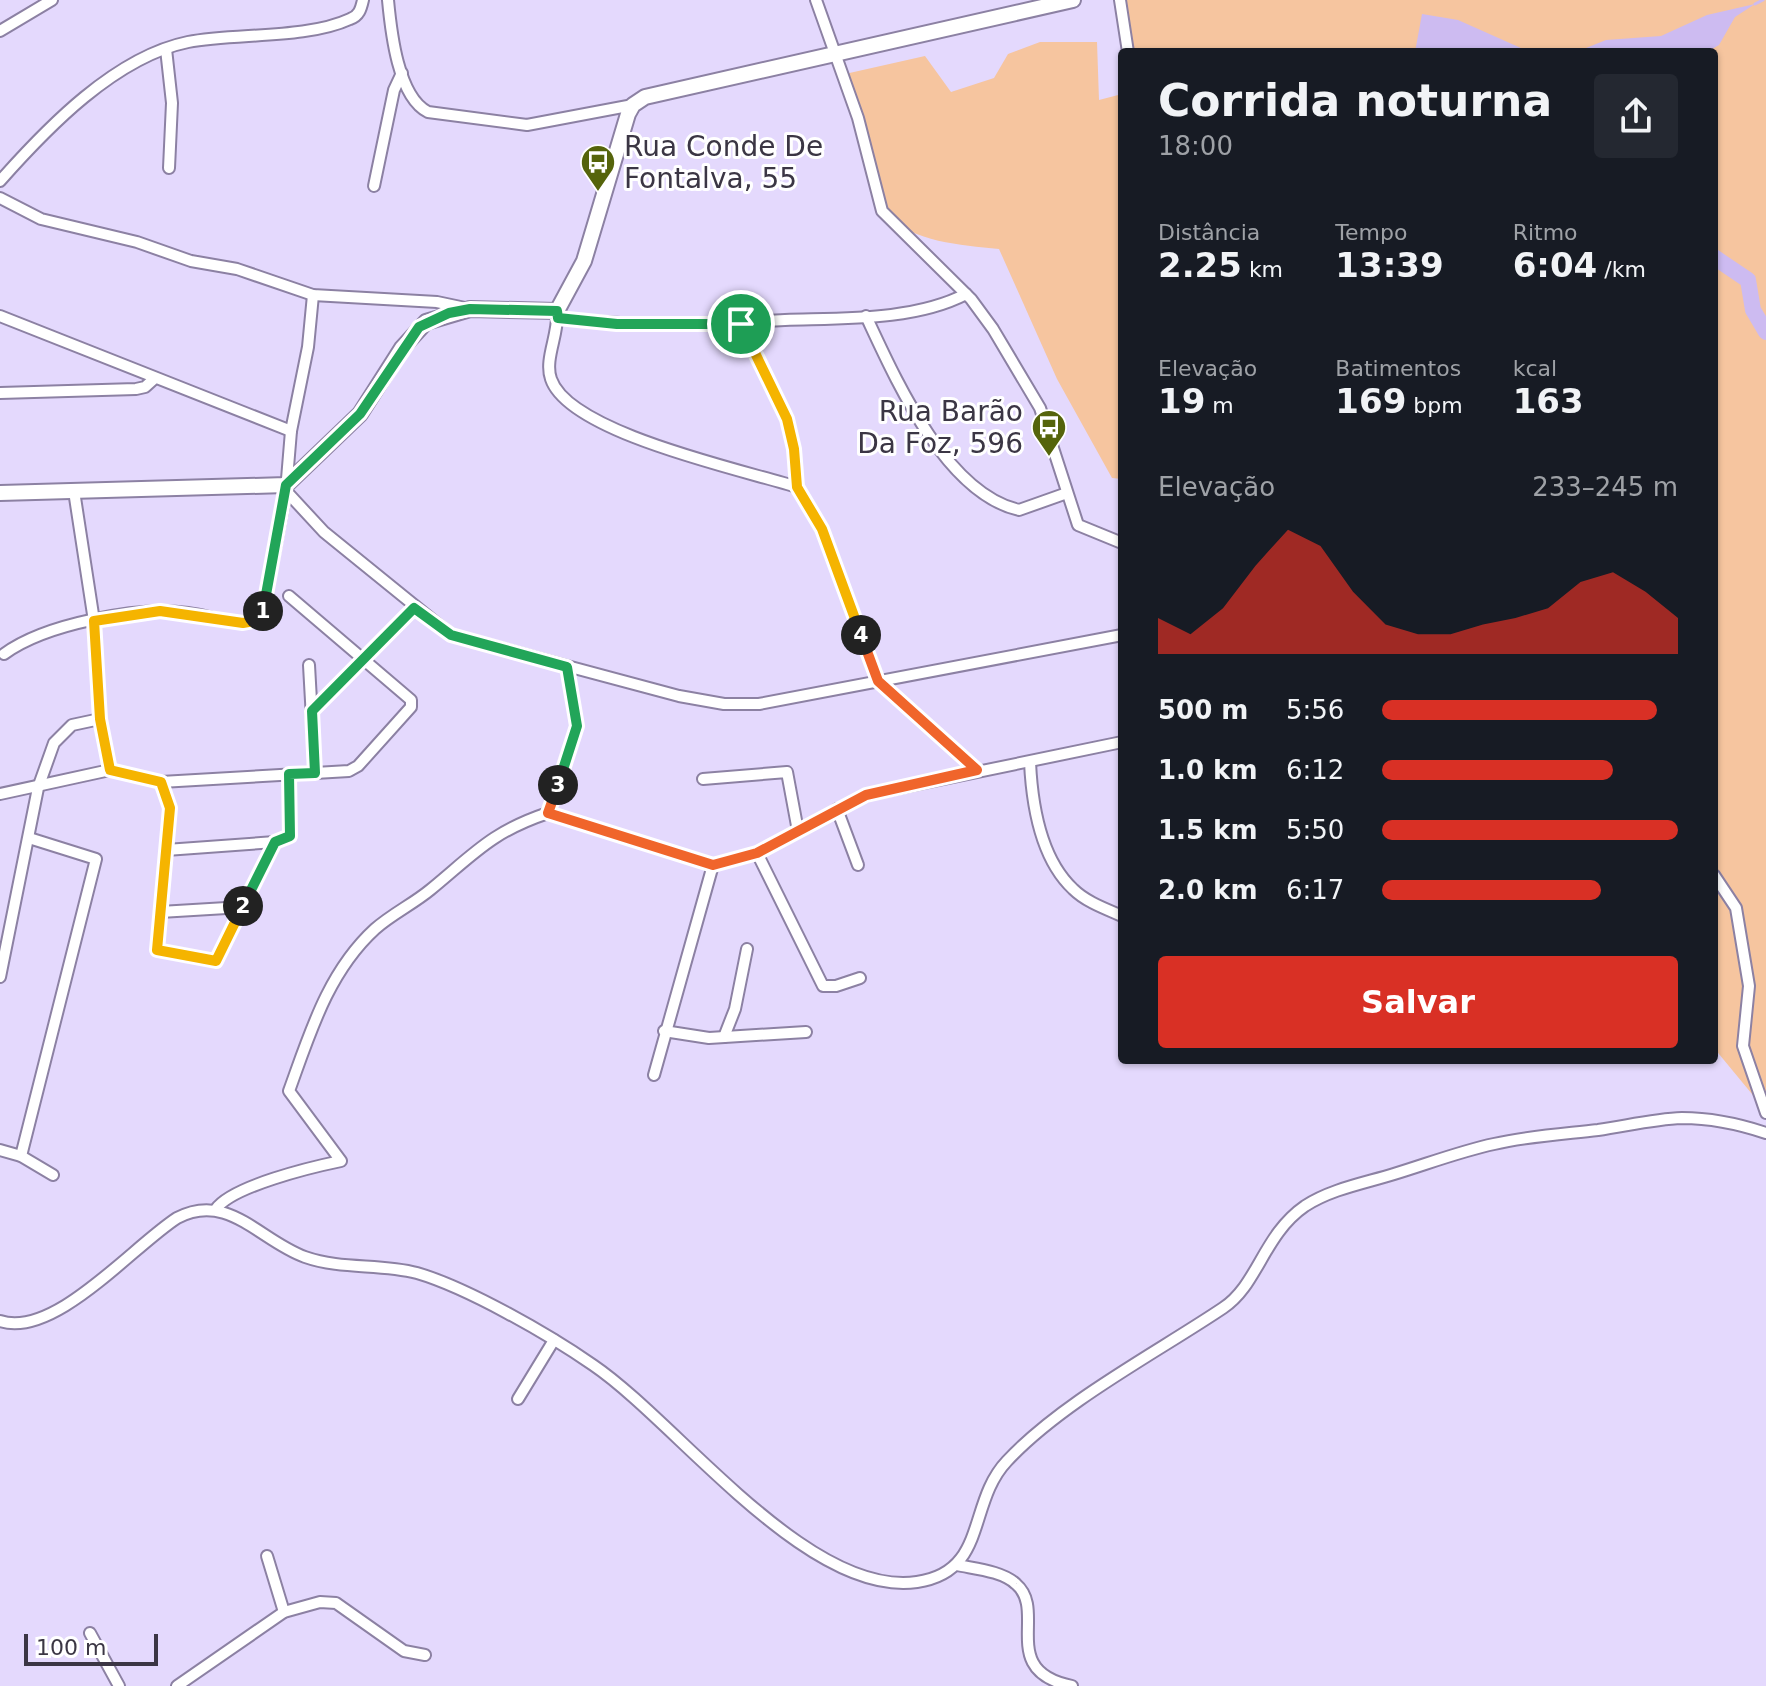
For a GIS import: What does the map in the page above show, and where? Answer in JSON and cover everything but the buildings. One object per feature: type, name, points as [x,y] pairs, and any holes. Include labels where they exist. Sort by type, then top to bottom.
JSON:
[{"type":"main road","points":[[0,493],[286,488],[360,414],[419,327],[449,313],[470,309],[557,314],[584,261],[633,105],[645,97],[1073,0]]},
{"type":"street","points":[[0,181],[68,110],[130,67],[166,49],[214,38],[293,32],[336,23],[355,17],[363,0]]},
{"type":"street","points":[[388,0],[405,88],[414,103],[428,112],[447,117],[527,125],[633,105]]},
{"type":"street","points":[[816,0],[858,118],[882,211],[966,294],[993,329],[1040,408],[1078,525],[1118,541]]},
{"type":"street","points":[[1120,0],[1127,48]]},
{"type":"street","points":[[0,31],[50,1]]},
{"type":"street","points":[[166,49],[172,103],[169,168]]},
{"type":"street","points":[[374,186],[394,90],[402,73]]},
{"type":"street","points":[[0,198],[41,219],[137,242],[191,261],[237,269],[313,295],[437,302],[470,309]]},
{"type":"street","points":[[797,487],[595,422],[559,391],[551,378],[557,314],[617,324],[741,324],[866,316],[938,304],[966,294]]},
{"type":"street","points":[[0,667],[2,654],[30,640],[94,621],[160,611],[188,613],[232,623],[254,621],[263,610],[286,488],[291,431],[308,347],[313,295]]},
{"type":"street","points":[[0,316],[113,358],[155,378],[195,390],[291,431]]},
{"type":"street","points":[[866,316],[936,447],[995,499],[1023,509],[1067,493]]},
{"type":"street","points":[[741,324],[787,419],[794,449],[797,487],[822,529],[878,681],[977,770]]},
{"type":"street","points":[[0,393],[136,389],[145,387],[155,378]]},
{"type":"street","points":[[286,488],[324,532],[451,635],[679,696],[739,705],[1118,636]]},
{"type":"street","points":[[74,491],[94,621],[100,719],[110,770]]},
{"type":"street","points":[[0,794],[110,770],[161,782],[349,771],[358,766],[411,707],[411,700],[289,596]]},
{"type":"street","points":[[312,711],[414,608]]},
{"type":"street","points":[[309,665],[315,773]]},
{"type":"street","points":[[548,813],[577,726],[567,667]]},
{"type":"street","points":[[0,977],[38,788],[54,743],[72,725],[100,719]]},
{"type":"street","points":[[216,1209],[229,1197],[245,1190],[341,1161],[289,1091],[326,995],[357,948],[388,919],[430,890],[495,835],[548,813],[713,865],[757,853],[866,795],[1118,743]]},
{"type":"street","points":[[1030,762],[1035,815],[1059,870],[1079,894],[1118,914]]},
{"type":"street","points":[[703,779],[787,772],[798,831]]},
{"type":"street","points":[[166,850],[275,842],[290,836],[289,774]]},
{"type":"street","points":[[161,782],[170,808],[157,950],[216,961],[275,842]]},
{"type":"street","points":[[837,809],[858,865]]},
{"type":"street","points":[[21,1156],[96,859],[29,838]]},
{"type":"street","points":[[757,853],[823,986],[836,986],[860,978]]},
{"type":"street","points":[[654,1075],[713,865]]},
{"type":"street","points":[[1718,881],[1736,908],[1749,986],[1743,1046],[1766,1113]]},
{"type":"street","points":[[160,912],[243,907]]},
{"type":"street","points":[[724,1037],[735,1009],[747,949]]},
{"type":"street","points":[[664,1031],[724,1037],[806,1032]]},
{"type":"street","points":[[957,1565],[974,1533],[991,1482],[1005,1463],[1038,1434],[1132,1365],[1230,1304],[1271,1238],[1294,1215],[1317,1199],[1477,1148],[1530,1138],[1678,1118],[1720,1120],[1766,1133]]},
{"type":"street","points":[[0,1150],[21,1156],[53,1175]]},
{"type":"street","points":[[0,1321],[19,1324],[50,1317],[189,1211],[216,1209],[238,1217],[286,1249],[308,1258],[347,1268],[420,1274],[554,1340],[606,1374],[780,1529],[857,1574],[891,1582],[919,1582],[957,1565],[991,1572],[1015,1582],[1024,1598],[1030,1654],[1036,1668],[1043,1678],[1072,1686]]},
{"type":"street","points":[[518,1399],[554,1340]]},
{"type":"street","points":[[267,1556],[284,1612]]},
{"type":"street","points":[[177,1686],[284,1612],[332,1602],[404,1651],[425,1655]]},
{"type":"street","points":[[90,1633],[119,1686]]},
{"type":"shaded area","points":[[1125,0],[1766,0],[1766,1111],[1718,1053],[1718,48],[1130,48]]},
{"type":"shaded area","points":[[1755,4],[1735,17],[1719,45],[1714,48],[1586,48],[1606,40],[1661,36],[1707,15]]},
{"type":"shaded area","points":[[1422,14],[1458,20],[1521,48],[1416,48]]},
{"type":"shaded area","points":[[1040,42],[1097,42],[1099,100],[1118,95],[1118,479],[1112,478],[1057,379],[999,249],[924,237],[885,215],[845,74],[925,56],[951,92],[994,78],[1008,54]]},
{"type":"waterway","points":[[1755,4],[1763,0]]},
{"type":"waterway","points":[[1718,260],[1748,280],[1753,310],[1766,332]]},
{"type":"place","name":"Rua Conde De Fontalva, 55","points":[[598,193]]},
{"type":"place","name":"Rua Barão Da Foz, 596","points":[[1049,458]]},
{"type":"route","points":[[473,309],[557,311],[558,318],[614,324],[741,324],[787,419],[794,449],[797,487],[822,529],[878,681],[977,770],[866,795],[737,861],[713,865],[698,862],[548,813],[577,726],[576,702],[567,667],[451,635],[414,608],[312,711],[315,773],[289,774],[290,836],[275,842],[216,961],[157,950],[170,808],[161,782],[110,770],[100,719],[94,621],[160,611],[188,613],[232,623],[254,621],[263,610],[286,485],[360,414],[402,348],[426,322],[449,313],[473,309]]}]
